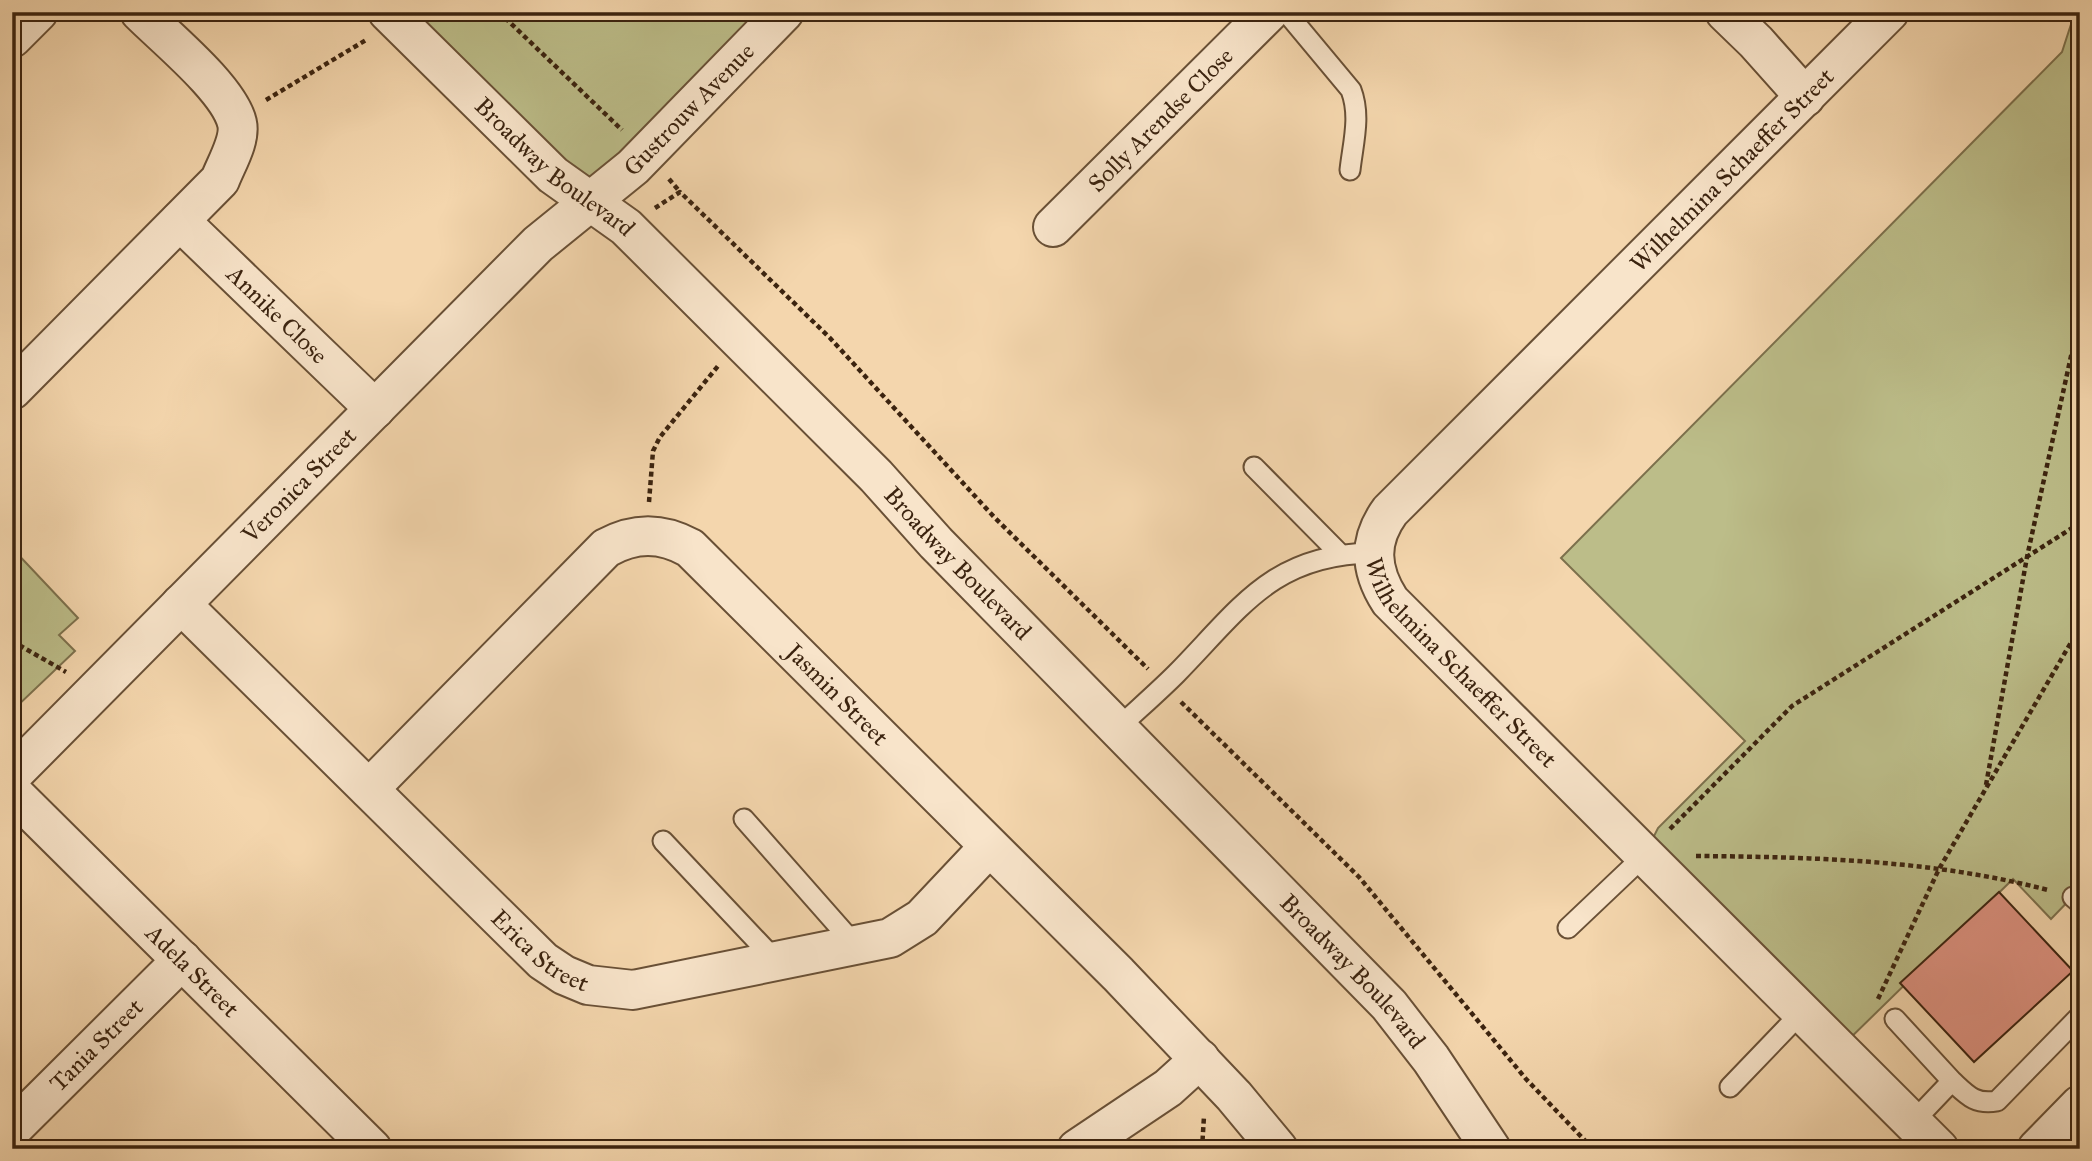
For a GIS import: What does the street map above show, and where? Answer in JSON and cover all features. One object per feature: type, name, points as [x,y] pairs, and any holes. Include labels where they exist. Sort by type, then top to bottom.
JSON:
[{"type":"street","points":[[12,38],[38,12]]},
{"type":"street","points":[[12,390],[220,180],[233,148],[237,125],[226,98],[140,12]]},
{"type":"street","name":"Gustrouw Avenue","points":[[591,201],[646,152],[784,12]]},
{"type":"street","name":"Solly Arendse Close","points":[[1053,227],[1269,12]]},
{"type":"street","points":[[1725,12],[1805,97]]},
{"type":"street","name":"Wilhelmina Schaeffer Street","points":[[1889,12],[1390,511],[1356,553],[1375,570],[1391,601],[1939,1149]]},
{"type":"street","name":"Broadway Boulevard","points":[[392,17],[553,175],[626,227],[876,477],[936,543],[1389,1005],[1431,1059],[1491,1149]]},
{"type":"street","name":"Veronica Street","points":[[12,775],[538,244],[591,201]]},
{"type":"street","name":"Annike Close","points":[[180,221],[375,409]]},
{"type":"street","points":[[369,789],[606,548],[633,536],[649,535]]},
{"type":"street","name":"Jasmin Street","points":[[649,535],[663,536],[690,548],[1200,1059],[1278,1149]]},
{"type":"street","name":"Erica Street","points":[[181,604],[543,961],[564,975],[588,985],[633,990],[890,939],[913,927],[988,848]]},
{"type":"street","name":"Adela Street","points":[[12,792],[182,960],[358,1144]]},
{"type":"street","name":"Tania Street","points":[[12,1129],[182,960]]},
{"type":"street","points":[[1077,1149],[1168,1088],[1200,1059]]},
{"type":"street","points":[[2037,1149],[2080,1105]]},
{"type":"lane","points":[[1286,12],[1351,90],[1357,106],[1357,119],[1350,170]]},
{"type":"lane","points":[[1254,467],[1356,553]]},
{"type":"lane","points":[[1117,729],[1176,673],[1241,603],[1284,573],[1356,553]]},
{"type":"lane","points":[[744,819],[856,946]]},
{"type":"lane","points":[[663,841],[776,961]]},
{"type":"lane","points":[[1568,928],[1645,855]]},
{"type":"lane","points":[[1730,1087],[1802,1012]]},
{"type":"lane","points":[[1895,1019],[1971,1100],[1984,1103],[1997,1101],[2080,1016]]},
{"type":"lane","points":[[1913,1122],[1952,1081]]},
{"type":"path","points":[[499,12],[646,152],[680,192],[830,338],[995,518],[1152,673]]},
{"type":"path","points":[[235,119],[392,17]]},
{"type":"path","points":[[626,227],[680,192]]},
{"type":"path","points":[[1985,790],[2027,557],[2080,315]]},
{"type":"path","points":[[649,535],[653,451],[660,437],[738,341]]},
{"type":"path","points":[[1645,855],[1792,706],[2080,523]]},
{"type":"path","points":[[1840,1049],[1872,1011],[1939,869],[2080,627]]},
{"type":"path","points":[[12,641],[97,689]]},
{"type":"path","points":[[1172,692],[1359,877],[1526,1079],[1593,1149]]},
{"type":"path","points":[[1645,855],[1812,857],[1987,874],[2076,900]]},
{"type":"green space","points":[[390,12],[778,12],[593,201]]},
{"type":"green space","points":[[2075,12],[2080,12],[2080,889],[2051,919],[2013,879],[1840,1048],[1645,854],[1658,828],[1745,741],[1561,558],[2062,52]]},
{"type":"green space","points":[[12,548],[78,618],[59,635],[75,651],[12,711]]},
{"type":"building","points":[[1999,892],[2073,971],[1974,1062],[1900,983]]}]
